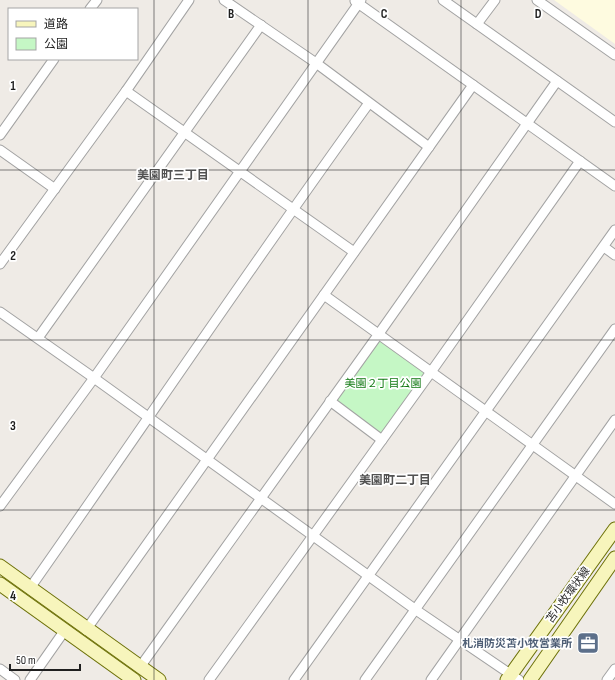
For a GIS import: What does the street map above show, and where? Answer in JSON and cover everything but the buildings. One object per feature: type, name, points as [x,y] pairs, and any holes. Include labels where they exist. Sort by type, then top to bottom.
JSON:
[{"type":"street","points":[[91,8],[97,0]]},
{"type":"street","points":[[0,264],[126,91],[189,0]]},
{"type":"street","points":[[224,0],[316,64],[428,147]]},
{"type":"street","points":[[443,0],[614,121]]},
{"type":"street","points":[[477,24],[495,0]]},
{"type":"street","points":[[537,0],[615,55]]},
{"type":"street","points":[[0,506],[94,378],[239,170],[316,64],[358,1],[615,186]]},
{"type":"street","points":[[38,338],[183,132],[261,25]]},
{"type":"street","points":[[0,135],[53,60]]},
{"type":"street","points":[[140,667],[260,497],[378,335],[557,81]]},
{"type":"street","points":[[86,630],[473,85]]},
{"type":"street","points":[[126,91],[354,252]]},
{"type":"street","points":[[30,588],[293,208],[369,103]]},
{"type":"street","points":[[0,150],[55,189]]},
{"type":"street","points":[[209,680],[431,372],[580,161]]},
{"type":"street","points":[[294,680],[615,230]]},
{"type":"street","points":[[604,247],[615,255]]},
{"type":"street","points":[[324,295],[615,504]]},
{"type":"street","points":[[0,312],[512,678]]},
{"type":"street","points":[[365,680],[615,329]]},
{"type":"street","points":[[330,401],[382,440]]},
{"type":"street","points":[[431,680],[615,420]]},
{"type":"street","name":"苫小牧環状線","points":[[512,678],[615,529]]},
{"type":"street","name":"苫小牧環状線","points":[[530,680],[615,558]]},
{"type":"street","points":[[0,566],[86,630],[159,680]]},
{"type":"street","points":[[0,584],[65,630],[130,679]]},
{"type":"street","points":[[30,680],[65,630]]},
{"type":"street","points":[[0,669],[15,680]]},
{"type":"street","points":[[607,680],[615,669]]},
{"type":"shaded area","points":[[554,0],[615,0],[615,44]]},
{"type":"green space","name":"美園２丁目公園","points":[[378,335],[431,372],[382,440],[330,401]]},
{"type":"place","name":"札消防災苫小牧営業所","points":[[588,643]]},
{"type":"district","name":"美園町三丁目","points":[[173,175]]},
{"type":"district","name":"美園町二丁目","points":[[395,480]]}]
